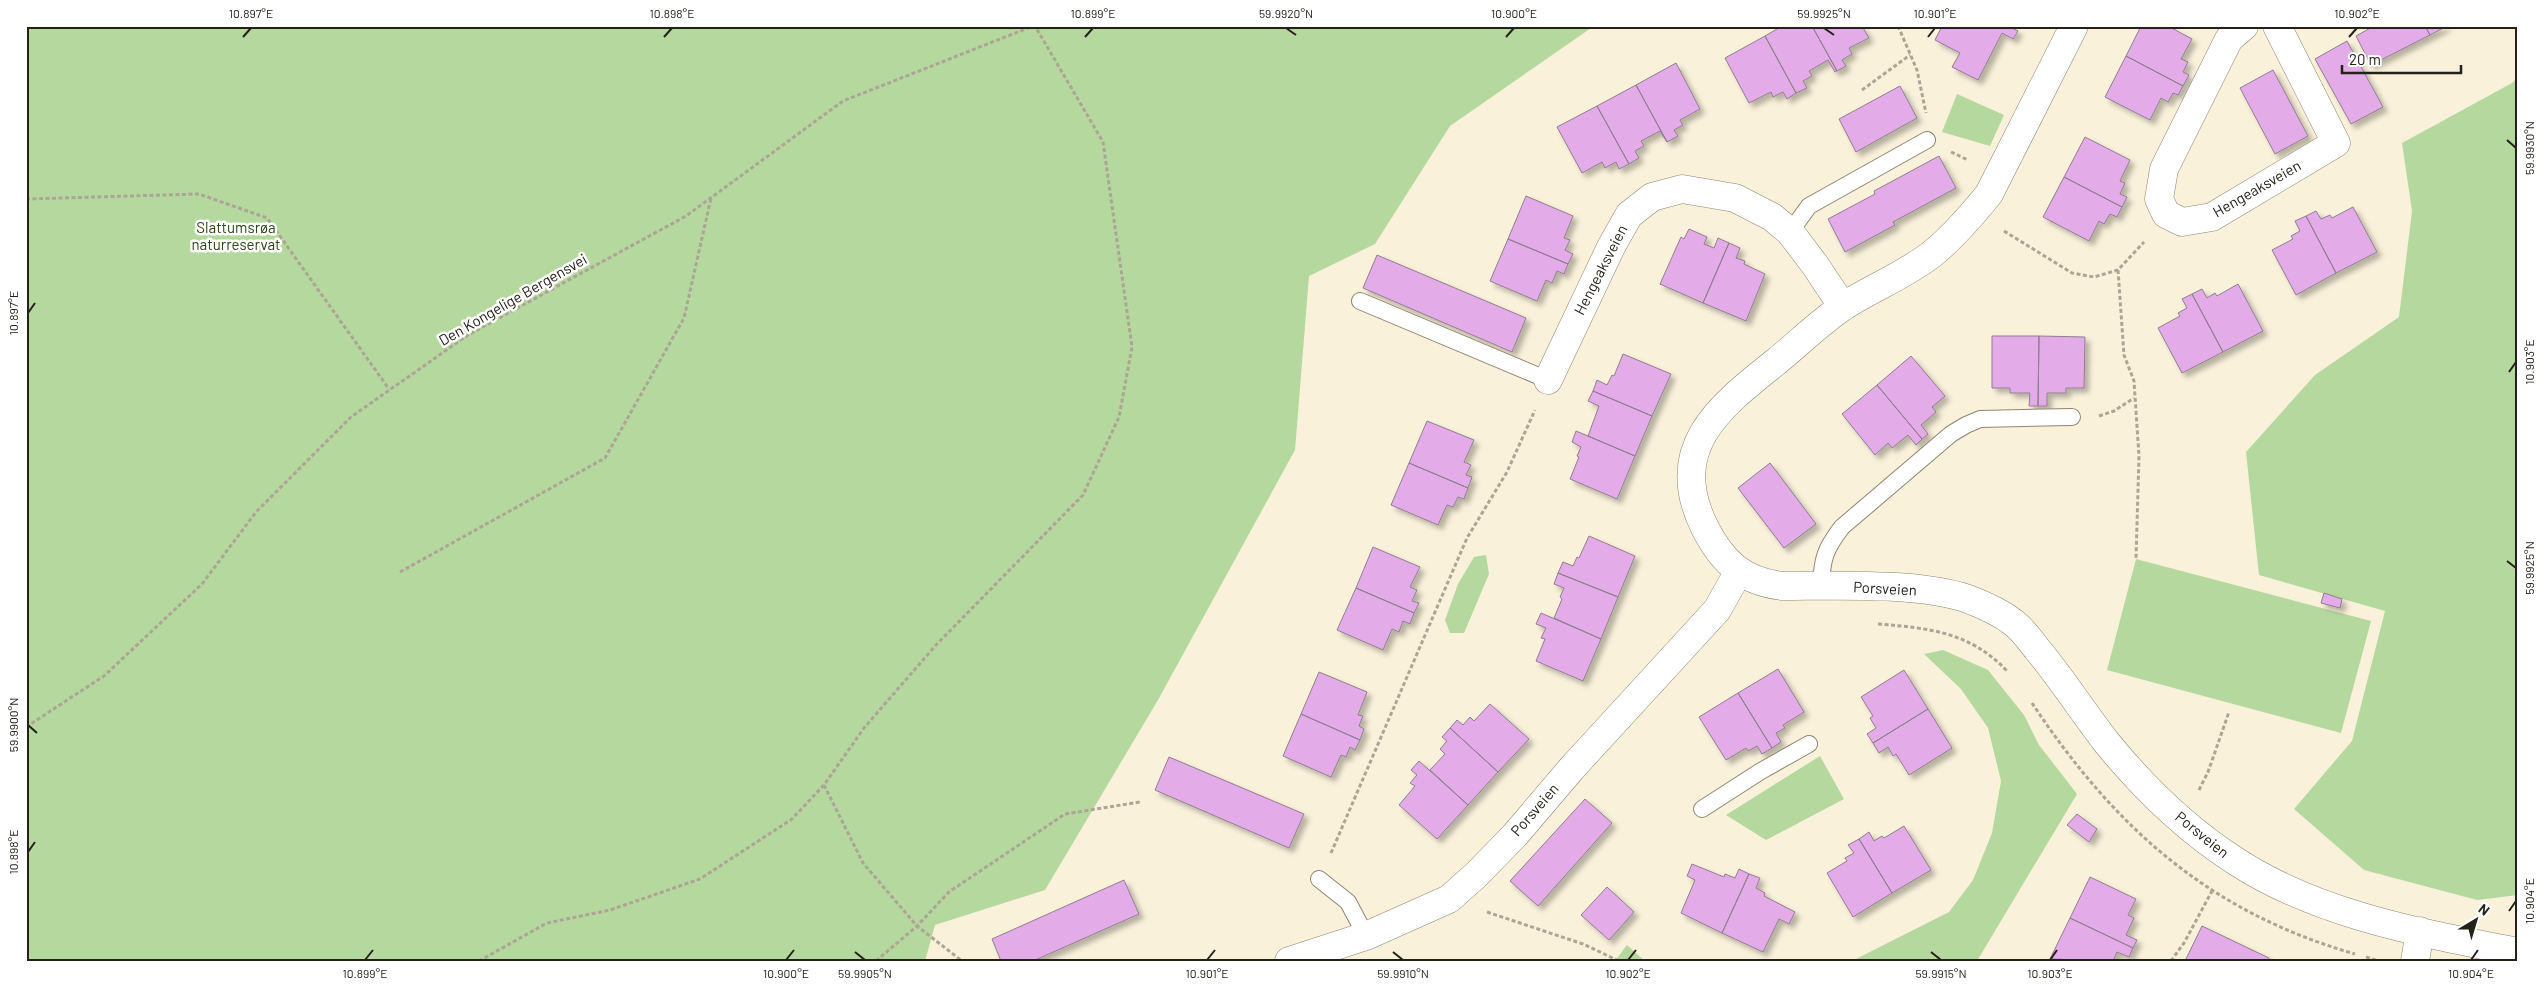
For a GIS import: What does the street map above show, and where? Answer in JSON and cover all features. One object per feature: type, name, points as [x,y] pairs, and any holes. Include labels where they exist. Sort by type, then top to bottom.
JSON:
[{"type":"street","points":[[1739,571],[1714,545],[1696,505],[1691,485],[1691,463],[1698,440],[1708,423],[1740,390],[1843,307],[1932,254],[1972,214],[1989,194],[2074,26]]},
{"type":"street","points":[[2166,214],[2159,199],[2164,168],[2229,39],[2244,26]]},
{"type":"street","name":"Hengeaksveien","points":[[2166,214],[2182,222],[2212,217],[2336,143],[2277,26]]},
{"type":"street","name":"Hengeaksveien","points":[[1548,380],[1611,246],[1629,215],[1652,197],[1682,189],[1734,198],[1772,217],[1790,232],[1843,307]]},
{"type":"street","name":"Porsveien","points":[[1289,961],[1366,936],[1448,899],[1476,875],[1717,610],[1739,571],[1764,584],[1782,586],[1938,592],[1965,598],[1999,613],[2015,624],[2034,644],[2086,716],[2127,766],[2178,816],[2234,861],[2263,877],[2325,904],[2420,931],[2518,952]]},
{"type":"street","points":[[2415,961],[2420,931]]},
{"type":"lane","points":[[1790,232],[1810,206],[1928,140]]},
{"type":"lane","points":[[1360,301],[1548,380]]},
{"type":"lane","points":[[1821,586],[1822,560],[1830,543],[1842,527],[1951,434],[1980,419],[2072,417]]},
{"type":"lane","points":[[1702,809],[1761,771],[1809,744]]},
{"type":"lane","points":[[1320,879],[1348,902],[1366,936]]},
{"type":"path","name":"Den Kongelige Bergensvei","points":[[26,727],[104,676],[202,584],[256,512],[351,416],[468,334],[686,216],[843,101],[1034,26]]},
{"type":"path","points":[[479,961],[547,923],[610,910],[700,879],[792,819],[824,784],[864,728],[936,645],[1082,495],[1119,417],[1132,347],[1103,142],[1034,26]]},
{"type":"path","points":[[1898,26],[1910,55],[1926,105],[1928,140],[1997,176]]},
{"type":"path","points":[[1862,90],[1910,55]]},
{"type":"path","points":[[26,199],[198,194],[268,218],[390,389]]},
{"type":"path","points":[[400,572],[605,458],[684,318],[711,197]]},
{"type":"path","points":[[1972,214],[2072,273],[2094,277],[2118,270],[2146,240],[2166,214]]},
{"type":"path","points":[[2118,270],[2124,355],[2134,381],[2139,456],[2136,559]]},
{"type":"path","points":[[1320,879],[1467,538],[1507,472],[1548,380]]},
{"type":"path","points":[[2072,417],[2084,420],[2098,417],[2114,411],[2134,398]]},
{"type":"path","points":[[1870,623],[1931,629],[1954,635],[1974,644],[1992,656],[2011,676]]},
{"type":"path","points":[[2028,697],[2076,767],[2148,841],[2178,867],[2212,891],[2275,926],[2357,954]]},
{"type":"path","points":[[2178,816],[2196,796],[2208,772],[2229,712]]},
{"type":"path","points":[[824,784],[863,863],[917,926],[962,961]]},
{"type":"path","points":[[876,961],[917,926],[949,892],[1065,814],[1140,802]]},
{"type":"path","points":[[2171,961],[2184,943],[2212,891]]},
{"type":"path","points":[[1448,899],[1583,944],[1619,961]]},
{"type":"path","points":[[2364,956],[2379,961]]},
{"type":"green space","name":"Slattumsrøa naturreservat","points":[[26,26],[1594,26],[1450,126],[1375,244],[1309,276],[1295,450],[1158,700],[1045,890],[935,925],[925,961],[26,961]]},
{"type":"green space","points":[[2518,77],[2518,895],[2477,900],[2364,870],[2294,809],[2352,741],[2385,611],[2259,575],[2246,452],[2315,375],[2399,317],[2412,211],[2402,143],[2512,83]]},
{"type":"green space","points":[[1957,94],[2004,115],[1990,146],[1942,132]]},
{"type":"green space","points":[[1486,555],[1489,574],[1464,633],[1450,633],[1445,620],[1458,584],[1474,557]]},
{"type":"green space","points":[[2136,559],[2371,621],[2341,733],[2107,670]]},
{"type":"green space","points":[[1943,650],[1988,670],[2024,715],[2039,745],[2077,794],[1977,961],[1852,961],[1949,912],[1973,880],[1992,833],[2001,781],[1988,728],[1961,689],[1924,654]]},
{"type":"green space","points":[[1820,756],[1844,799],[1766,840],[1726,815]]},
{"type":"green space","points":[[1627,945],[1645,961],[1615,961]]},
{"type":"building","points":[[1782,26],[1812,26],[1837,71],[1835,72],[1828,60],[1809,71],[1812,76],[1803,81],[1807,88],[1796,93],[1765,36]]},
{"type":"building","points":[[1812,26],[1862,26],[1869,38],[1849,48],[1852,54],[1842,60],[1846,66],[1837,71]]},
{"type":"building","points":[[1942,26],[2008,26],[2018,31],[2013,39],[2002,33],[1978,80],[1952,67],[1960,53],[1935,40]]},
{"type":"building","points":[[2141,26],[2168,26],[2192,39],[2181,59],[2188,62],[2183,72],[2189,75],[2183,86],[2126,56]]},
{"type":"building","points":[[2374,26],[2425,26],[2430,35],[2371,65],[2356,36]]},
{"type":"building","points":[[2425,26],[2447,26],[2430,35]]},
{"type":"building","points":[[1765,36],[1796,93],[1787,99],[1783,92],[1773,97],[1771,92],[1749,103],[1725,58]]},
{"type":"building","points":[[2347,41],[2383,107],[2351,124],[2315,59]]},
{"type":"building","points":[[2126,56],[2183,86],[2178,95],[2173,93],[2168,102],[2161,98],[2150,120],[2105,97]]},
{"type":"building","points":[[1676,63],[1700,109],[1680,120],[1683,125],[1674,130],[1678,136],[1667,142],[1636,85]]},
{"type":"building","points":[[2273,70],[2308,136],[2275,154],[2240,88]]},
{"type":"building","points":[[1636,85],[1667,142],[1660,131],[1641,141],[1644,146],[1635,151],[1639,158],[1629,164],[1597,106]]},
{"type":"building","points":[[1900,86],[1917,118],[1856,152],[1839,119]]},
{"type":"building","points":[[1597,106],[1629,164],[1619,169],[1616,162],[1605,168],[1602,162],[1582,173],[1557,127]]},
{"type":"building","points":[[2085,137],[2130,160],[2120,181],[2125,183],[2120,194],[2127,197],[2122,207],[2064,177]]},
{"type":"building","points":[[1939,156],[1956,188],[1893,222],[1895,225],[1845,252],[1828,219],[1875,194],[1874,191]]},
{"type":"building","points":[[2064,177],[2122,207],[2117,217],[2110,214],[2104,224],[2099,221],[2089,241],[2043,217]]},
{"type":"building","points":[[1526,196],[1573,216],[1564,238],[1570,240],[1565,250],[1573,254],[1568,264],[1508,239]]},
{"type":"building","points":[[2353,207],[2377,252],[2336,273],[2306,216],[2316,211],[2321,219],[2330,215],[2332,218]]},
{"type":"building","points":[[2306,216],[2336,273],[2296,295],[2272,250],[2293,239],[2291,236],[2300,231],[2295,221]]},
{"type":"building","points":[[1689,229],[1707,237],[1704,244],[1714,248],[1718,238],[1729,243],[1703,303],[1660,284],[1681,237],[1684,239]]},
{"type":"building","points":[[1508,239],[1568,264],[1564,274],[1557,271],[1552,283],[1546,280],[1537,301],[1490,281]]},
{"type":"building","points":[[1729,243],[1740,248],[1736,258],[1745,261],[1744,264],[1765,274],[1746,321],[1703,303]]},
{"type":"building","points":[[1377,255],[1526,318],[1512,352],[1363,288]]},
{"type":"building","points":[[2238,284],[2263,331],[2223,352],[2192,294],[2202,289],[2207,298],[2215,293],[2217,296]]},
{"type":"building","points":[[2192,294],[2223,352],[2182,373],[2158,328],[2180,316],[2178,313],[2187,308],[2182,299]]},
{"type":"building","points":[[1992,336],[2039,336],[2038,406],[2029,406],[2030,393],[2010,393],[2010,388],[1992,388]]},
{"type":"building","points":[[2039,336],[2085,337],[2084,388],[2066,388],[2066,393],[2047,393],[2047,406],[2038,406]]},
{"type":"building","points":[[1623,354],[1671,374],[1652,416],[1593,391],[1597,380],[1607,385],[1612,375],[1614,376]]},
{"type":"building","points":[[1911,356],[1945,396],[1932,407],[1936,412],[1921,425],[1928,434],[1922,439],[1877,385]]},
{"type":"building","points":[[1877,385],[1922,439],[1916,445],[1908,435],[1892,448],[1888,443],[1875,455],[1842,414]]},
{"type":"building","points":[[1593,391],[1652,416],[1635,456],[1588,436],[1599,406],[1588,401]]},
{"type":"building","points":[[1427,421],[1474,440],[1464,462],[1471,465],[1466,475],[1472,477],[1468,488],[1409,463]]},
{"type":"building","points":[[1576,431],[1635,456],[1617,499],[1570,479],[1581,447],[1572,442]]},
{"type":"building","points":[[1409,463],[1468,488],[1464,499],[1458,497],[1453,507],[1447,505],[1438,525],[1391,505]]},
{"type":"building","points":[[1770,463],[1816,524],[1784,548],[1738,488]]},
{"type":"building","points":[[1589,536],[1635,556],[1618,597],[1558,573],[1563,562],[1573,566],[1577,557],[1579,558]]},
{"type":"building","points":[[1373,547],[1420,567],[1410,587],[1417,590],[1412,601],[1419,603],[1414,613],[1356,588]]},
{"type":"building","points":[[1558,573],[1618,597],[1601,639],[1554,618],[1562,599],[1560,597],[1564,588],[1554,584]]},
{"type":"building","points":[[1356,588],[1414,613],[1410,624],[1403,621],[1399,632],[1392,629],[1383,650],[1337,630]]},
{"type":"building","points":[[2324,593],[2342,599],[2340,608],[2321,603]]},
{"type":"building","points":[[1541,613],[1601,639],[1583,681],[1536,661],[1545,639],[1541,638],[1546,628],[1536,624]]},
{"type":"building","points":[[1778,669],[1804,712],[1783,725],[1785,728],[1776,733],[1781,742],[1772,748],[1738,693]]},
{"type":"building","points":[[1904,670],[1928,709],[1873,743],[1867,734],[1876,728],[1870,718],[1873,716],[1861,697]]},
{"type":"building","points":[[1319,672],[1367,692],[1358,715],[1363,716],[1359,726],[1364,729],[1360,740],[1301,714]]},
{"type":"building","points":[[1738,693],[1772,748],[1762,754],[1757,746],[1748,751],[1746,748],[1726,760],[1699,717]]},
{"type":"building","points":[[1490,704],[1529,739],[1498,772],[1450,728],[1457,720],[1463,725],[1470,717],[1474,721]]},
{"type":"building","points":[[1928,709],[1952,748],[1909,775],[1896,754],[1893,756],[1888,747],[1879,753],[1873,743]]},
{"type":"building","points":[[1301,714],[1360,740],[1355,750],[1350,747],[1346,757],[1341,755],[1331,777],[1283,756]]},
{"type":"building","points":[[1450,728],[1498,772],[1468,805],[1430,770],[1445,754],[1440,749],[1447,741],[1442,737]]},
{"type":"building","points":[[1169,757],[1304,814],[1289,848],[1155,790]]},
{"type":"building","points":[[1419,761],[1468,805],[1437,839],[1399,805],[1415,786],[1410,783],[1417,775],[1411,770]]},
{"type":"building","points":[[1585,799],[1612,823],[1538,906],[1510,881]]},
{"type":"building","points":[[2077,814],[2097,829],[2089,842],[2067,825]]},
{"type":"building","points":[[1904,826],[1931,870],[1892,893],[1859,839],[1869,832],[1874,841],[1882,836],[1884,838]]},
{"type":"building","points":[[1859,839],[1892,893],[1853,917],[1827,873],[1847,861],[1845,858],[1854,853],[1848,845]]},
{"type":"building","points":[[1692,864],[1724,877],[1725,874],[1735,878],[1739,869],[1749,874],[1722,933],[1681,913],[1695,880],[1687,876]]},
{"type":"building","points":[[1749,874],[1760,878],[1756,888],[1765,893],[1764,896],[1795,912],[1789,924],[1779,919],[1763,952],[1722,933]]},
{"type":"building","points":[[2090,877],[2136,899],[2128,915],[2134,918],[2126,935],[2137,940],[2133,948],[2070,918]]},
{"type":"building","points":[[1124,880],[1139,914],[1033,961],[1001,961],[992,939]]},
{"type":"building","points":[[1607,887],[1634,912],[1609,940],[1581,915]]},
{"type":"building","points":[[2070,918],[2133,948],[2129,957],[2117,952],[2113,961],[2050,959]]},
{"type":"building","points":[[2202,926],[2269,958],[2268,961],[2185,961]]}]
